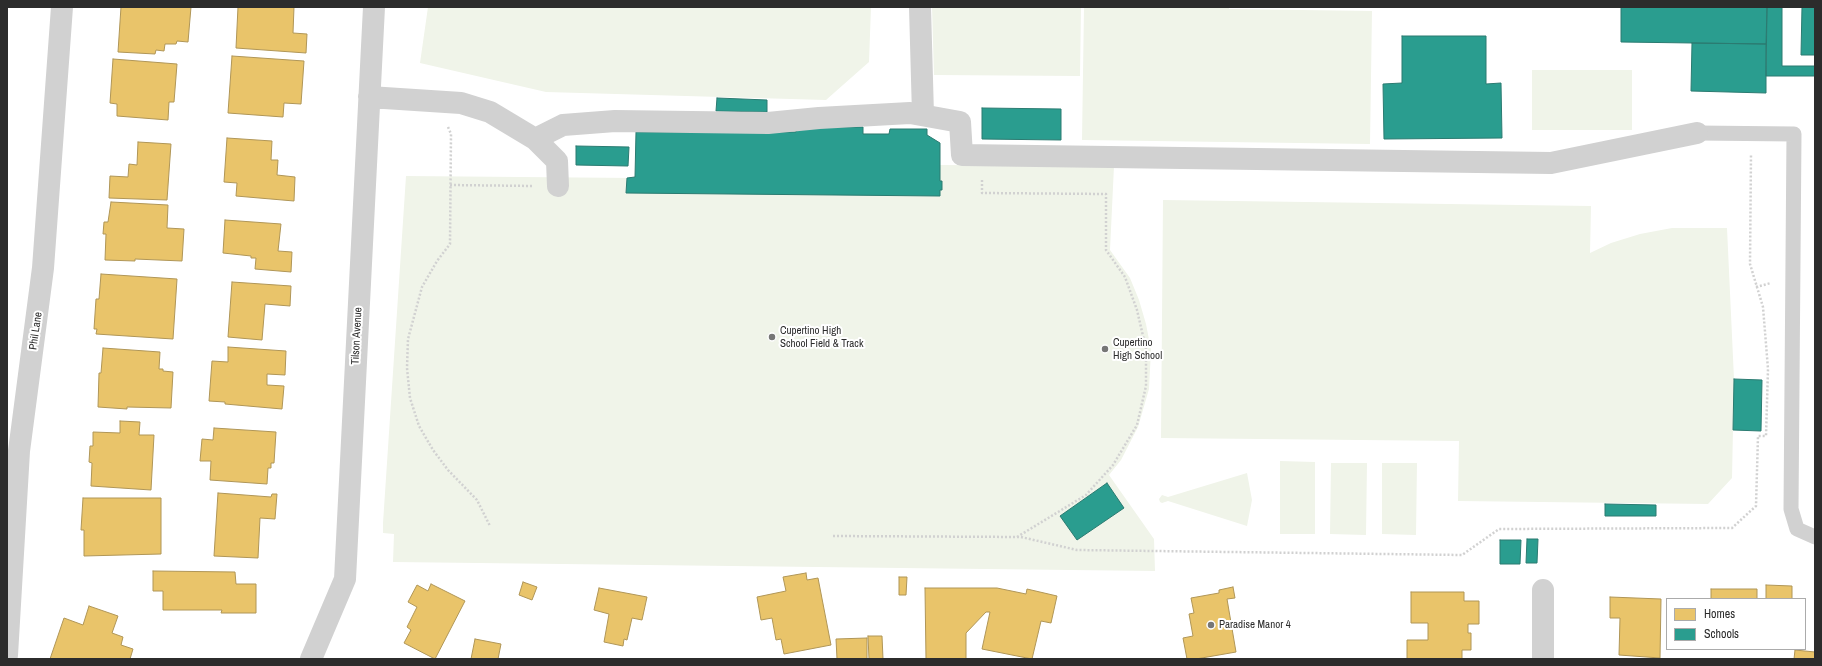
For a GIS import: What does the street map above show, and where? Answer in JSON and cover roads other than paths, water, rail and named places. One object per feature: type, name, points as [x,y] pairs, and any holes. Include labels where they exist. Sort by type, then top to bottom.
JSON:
[{"type":"street","name":"Phil Lane","points":[[7,655],[20,451],[43,268],[62,7]]},
{"type":"street","name":"Tilson Avenue","points":[[311,659],[345,579],[374,7]]},
{"type":"street","points":[[920,7],[923,115]]},
{"type":"street","points":[[369,97],[461,103],[490,112],[535,139],[557,161],[558,186]]},
{"type":"street","points":[[535,139],[563,125],[615,121],[768,123],[819,118],[910,113],[960,122],[962,156],[1551,163],[1697,133]]},
{"type":"street","points":[[7,493],[20,451]]},
{"type":"street","points":[[1543,590],[1543,659]]},
{"type":"lane","points":[[1697,133],[1794,134],[1791,509],[1797,529],[1815,537]]},
{"type":"place","name":"Cupertino High School Field & Track","points":[[772,337]]},
{"type":"place","name":"Cupertino High School","points":[[1105,349]]},
{"type":"place","name":"Paradise Manor 4","points":[[1211,625]]}]
